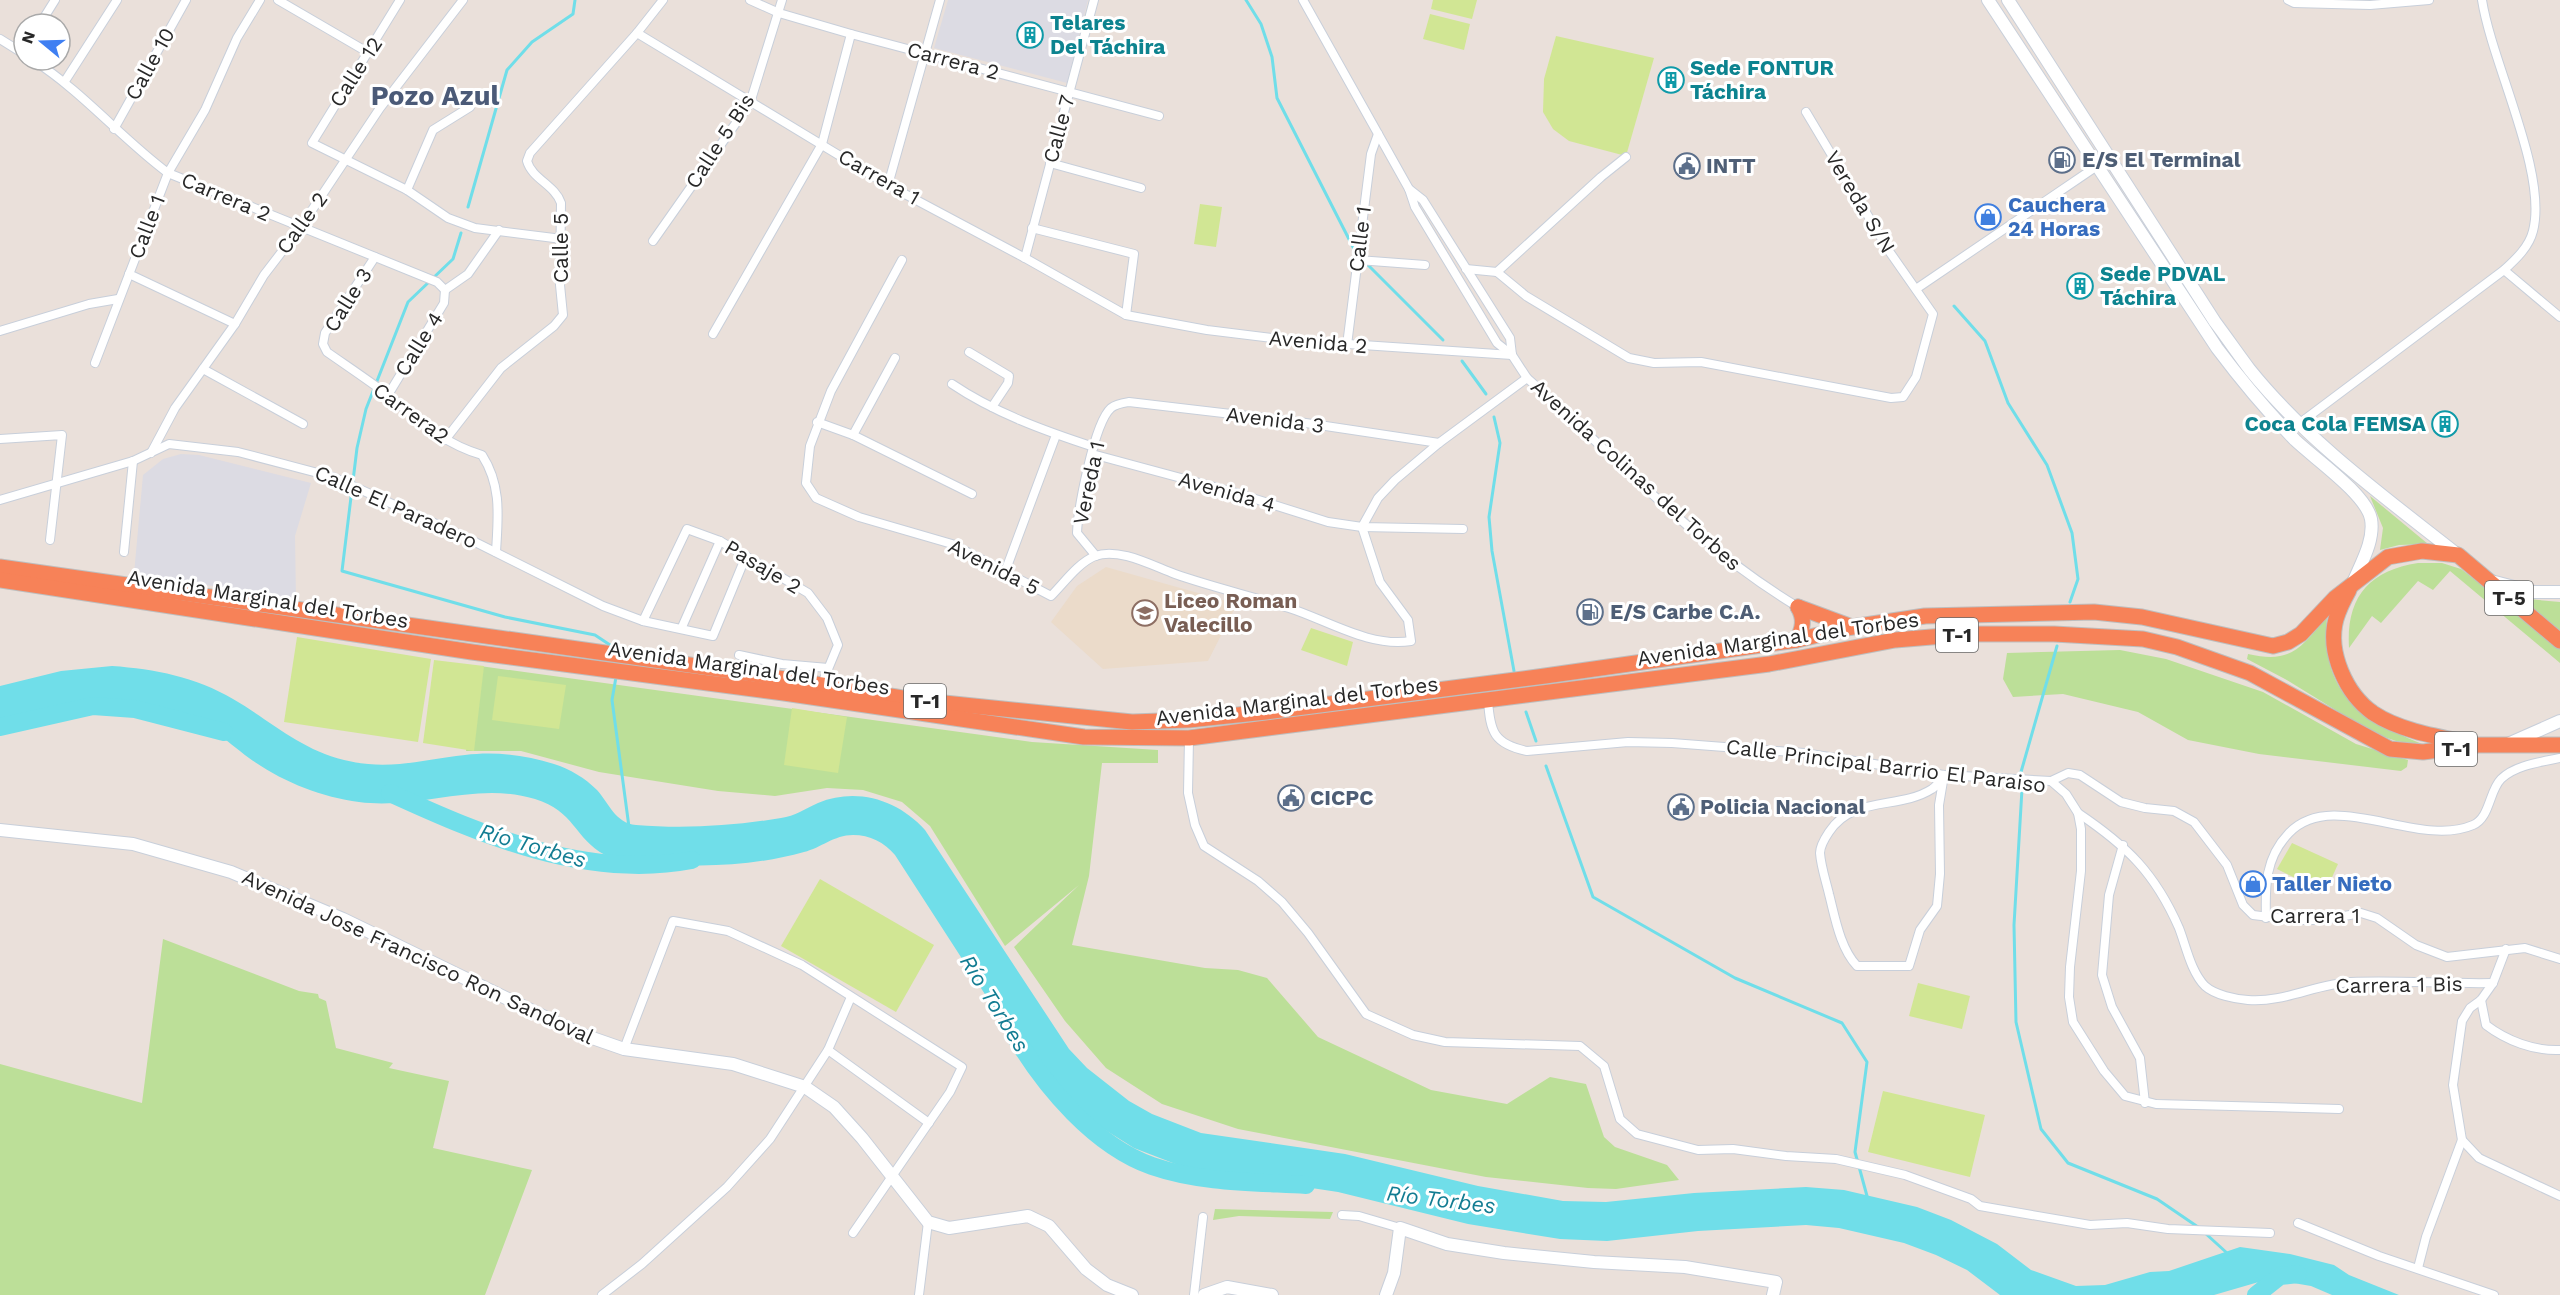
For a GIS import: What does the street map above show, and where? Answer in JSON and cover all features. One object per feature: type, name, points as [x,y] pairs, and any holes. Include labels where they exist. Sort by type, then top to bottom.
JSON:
[{"type":"highway","name":"T-1","points":[[2352,585],[2388,557],[2402,552],[2422,551],[2457,555]]},
{"type":"highway","name":"T-5","points":[[2457,555],[2560,641]]},
{"type":"highway","name":"Avenida Marginal del Torbes","points":[[0,567],[760,675],[821,687],[1033,714],[1132,722],[1189,720],[1266,712],[1485,684],[1797,640],[1852,627],[1925,616],[2094,612],[2142,617],[2273,646],[2288,642],[2301,634],[2352,585]]},
{"type":"highway","name":"Avenida Marginal del Torbes","points":[[0,580],[461,650],[784,693],[1034,731],[1131,740],[1189,738],[1769,664],[1895,640],[1968,634],[2101,635],[2143,639],[2177,647],[2250,673],[2390,749],[2423,752],[2478,745],[2560,745]]},
{"type":"highway","points":[[2352,585],[2335,621],[2337,661],[2347,684],[2374,713],[2439,738],[2478,745]]},
{"type":"highway","points":[[1798,607],[1852,627]]},
{"type":"highway","points":[[1797,640],[1803,630],[1803,615],[1798,607]]},
{"type":"highway","points":[[1485,684],[1488,700]]},
{"type":"street","points":[[65,81],[117,0]]},
{"type":"street","name":"Calle 10","points":[[114,129],[186,0]]},
{"type":"street","name":"Calle 1","points":[[95,363],[118,298],[168,173],[205,110],[237,38],[261,0]]},
{"type":"street","name":"Calle 12","points":[[346,162],[312,143],[400,0]]},
{"type":"street","name":"Calle 2","points":[[151,453],[175,408],[235,324],[264,274],[300,228],[380,108],[463,0]]},
{"type":"street","name":"Calle 5","points":[[445,440],[501,368],[554,326],[563,315],[560,285],[562,239],[559,196],[529,169],[526,161],[530,153],[638,33],[663,0]]},
{"type":"street","name":"Carrera 2","points":[[750,0],[779,13],[851,34],[1159,116]]},
{"type":"street","name":"Calle 5 Bis","points":[[653,241],[750,103],[782,0]]},
{"type":"street","points":[[888,185],[940,0]]},
{"type":"street","name":"Calle 7","points":[[1026,258],[1032,228],[1094,0]]},
{"type":"street","name":"Avenida Colinas del Torbes","points":[[1303,0],[1409,189],[1415,207],[1497,343],[1512,355],[1527,378],[1674,515],[1764,587],[1798,607]]},
{"type":"street","points":[[1989,0],[2238,376],[2295,439],[2368,508],[2372,526],[2371,539],[2352,585]]},
{"type":"street","points":[[2008,0],[2215,322],[2251,371],[2300,423],[2348,466],[2457,555]]},
{"type":"street","points":[[2291,2],[2370,3],[2429,0]]},
{"type":"street","points":[[2300,423],[2504,270],[2527,245],[2533,233],[2536,201],[2532,174],[2486,30],[2482,0]]},
{"type":"street","points":[[284,1],[369,53]]},
{"type":"street","name":"Carrera 1","points":[[638,33],[888,185],[1026,258],[1126,315]]},
{"type":"street","points":[[713,334],[822,144],[851,34]]},
{"type":"street","name":"Carrera 2","points":[[51,72],[65,81],[114,129],[168,173],[437,282],[445,290]]},
{"type":"street","points":[[407,190],[433,130],[470,107]]},
{"type":"street","name":"Vereda S/N","points":[[1497,272],[1526,296],[1629,358],[1654,363],[1701,362],[1891,398],[1903,397],[1911,387],[1932,327],[1933,314],[1889,250],[1806,112]]},
{"type":"street","name":"Calle 1","points":[[1347,345],[1371,154],[1378,134]]},
{"type":"street","points":[[1466,269],[1497,272],[1626,157]]},
{"type":"street","points":[[346,162],[407,190],[448,218],[475,228],[562,239]]},
{"type":"street","points":[[1050,163],[1141,188]]},
{"type":"street","points":[[1916,289],[2097,166]]},
{"type":"street","name":"Avenida Colinas del Torbes","points":[[1409,189],[1423,200],[1510,338],[1512,355]]},
{"type":"street","points":[[1032,228],[1134,254],[1126,315]]},
{"type":"street","points":[[445,290],[468,274],[500,230]]},
{"type":"street","name":"Calle 3","points":[[323,344],[325,333],[375,257]]},
{"type":"street","name":"Avenida 5","points":[[902,260],[831,391],[810,446],[806,483],[816,498],[859,517],[952,544],[1051,596],[1074,572],[1096,556]]},
{"type":"street","points":[[1358,260],[1425,265]]},
{"type":"street","points":[[2504,270],[2560,317]]},
{"type":"street","points":[[129,274],[235,324]]},
{"type":"street","name":"Calle 4","points":[[388,395],[444,303],[445,290]]},
{"type":"street","points":[[0,331],[89,304],[118,298]]},
{"type":"street","name":"Avenida 2","points":[[1126,315],[1207,330],[1347,345],[1512,355]]},
{"type":"street","name":"Carrera2","points":[[323,344],[327,352],[388,395],[417,421],[445,440],[482,455],[492,470],[499,511],[496,552]]},
{"type":"street","points":[[969,352],[1009,376],[1008,383],[992,407]]},
{"type":"street","points":[[854,435],[895,358]]},
{"type":"street","points":[[203,369],[303,424]]},
{"type":"street","points":[[1096,556],[1113,555],[1134,559],[1177,575],[1288,608],[1375,639],[1394,644],[1411,641],[1408,620],[1380,582],[1362,527],[1378,498],[1395,480],[1439,443],[1527,378]]},
{"type":"street","name":"Avenida 4","points":[[952,384],[992,407],[1093,451],[1328,522],[1362,527],[1463,529]]},
{"type":"street","name":"Avenida 3","points":[[1112,408],[1129,402],[1299,422],[1439,443]]},
{"type":"street","name":"Vereda 1","points":[[1096,556],[1077,533],[1077,518],[1093,451],[1112,408]]},
{"type":"street","points":[[818,422],[854,435],[972,494]]},
{"type":"street","points":[[0,439],[62,435],[50,540]]},
{"type":"street","points":[[1005,572],[1056,435]]},
{"type":"street","name":"Calle El Paradero","points":[[0,500],[133,461],[169,444],[238,452],[306,468],[392,503],[496,552],[582,597],[643,621],[682,627],[713,636],[746,556]]},
{"type":"street","points":[[124,552],[133,461]]},
{"type":"street","name":"Pasaje 2","points":[[643,621],[687,529],[720,541],[808,593],[827,618],[837,645],[821,687]]},
{"type":"street","points":[[682,627],[720,541]]},
{"type":"street","points":[[2488,580],[2533,592],[2560,592]]},
{"type":"street","points":[[739,655],[782,664],[828,668]]},
{"type":"street","name":"Calle Principal Barrio El Paraiso","points":[[1488,700],[1490,724],[1500,741],[1512,748],[1527,751],[1628,742],[1804,753],[1944,775],[2050,781],[2066,794],[2078,813]]},
{"type":"street","points":[[2506,744],[2560,721]]},
{"type":"street","points":[[1189,738],[1188,793],[1195,825],[1204,846],[1258,881],[1282,902],[1308,933],[1355,1002],[1366,1014],[1385,1025],[1413,1035],[1445,1042],[1580,1046],[1604,1066],[1620,1119],[1628,1127],[1637,1134],[1698,1150],[1733,1149],[1786,1156],[1836,1159],[1905,1175],[1971,1199],[1980,1206],[2064,1222],[2090,1225],[2127,1223],[2168,1229],[2270,1233]]},
{"type":"street","points":[[2266,918],[2265,886],[2269,864],[2279,843],[2308,818],[2329,815],[2418,829],[2443,830],[2474,825],[2481,819],[2499,781],[2509,772],[2560,758]]},
{"type":"street","name":"Carrera 1","points":[[2050,781],[2068,773],[2080,775],[2121,801],[2145,808],[2174,811],[2194,822],[2227,865],[2243,905],[2253,915],[2266,918],[2322,920],[2361,913],[2377,918],[2416,945],[2447,957],[2525,948],[2560,959]]},
{"type":"street","points":[[1944,775],[1939,806],[1940,874],[1937,906],[1920,930],[1909,966],[1857,966],[1852,960],[1837,924],[1823,870],[1820,851],[1823,844],[1836,822],[1845,815],[1860,807],[1933,789],[1944,775]]},
{"type":"street","points":[[2078,813],[2081,871],[2069,997],[2073,1022],[2088,1048],[2125,1096],[2145,1103],[2339,1109]]},
{"type":"street","name":"Carrera 1 Bis","points":[[2078,813],[2123,845],[2147,870],[2164,896],[2196,972],[2205,986],[2214,992],[2248,1000],[2278,998],[2350,982],[2493,983]]},
{"type":"street","name":"Avenida Jose Francisco Ron Sandoval","points":[[0,830],[133,844],[231,872],[343,919],[578,1033],[624,1048],[734,1064],[805,1087],[834,1107],[928,1222]]},
{"type":"street","points":[[2123,845],[2109,895],[2102,975],[2112,1007],[2140,1058],[2145,1103]]},
{"type":"street","points":[[624,1048],[673,921],[728,932],[765,946],[802,965],[962,1067],[929,1124],[853,1233]]},
{"type":"street","points":[[2418,1268],[2426,1237],[2462,1140],[2453,1085],[2462,1021],[2470,1008],[2481,1000],[2493,983],[2506,949]]},
{"type":"street","points":[[602,1295],[642,1264],[727,1187],[770,1139],[828,1050],[851,997]]},
{"type":"street","points":[[2481,1000],[2486,1025],[2499,1035],[2548,1051],[2560,1050]]},
{"type":"street","points":[[828,1050],[929,1124]]},
{"type":"street","points":[[2462,1140],[2479,1158],[2560,1196]]},
{"type":"street","points":[[1342,1215],[1359,1216],[1447,1244],[1504,1253],[1594,1262],[1685,1267],[1776,1282],[1773,1295]]},
{"type":"street","points":[[919,1295],[928,1222],[949,1228],[1028,1216],[1048,1226],[1086,1269],[1100,1279],[1132,1295]]},
{"type":"street","points":[[1194,1295],[1203,1217]]},
{"type":"street","points":[[2298,1223],[2379,1256],[2418,1268],[2450,1282],[2494,1295]]},
{"type":"street","points":[[1386,1295],[1394,1274],[1400,1228]]},
{"type":"street","points":[[1204,1295],[1227,1287],[1272,1295]]},
{"type":"shaded area","name":"Telares Del Táchira","points":[[948,0],[1088,0],[1067,83],[934,48]]},
{"type":"shaded area","points":[[181,454],[199,455],[311,483],[295,536],[296,599],[134,574],[143,475],[163,459]]},
{"type":"shaded area","name":"Liceo Roman Valecillo","points":[[1106,567],[1237,604],[1208,661],[1103,669],[1051,622],[1077,586]]},
{"type":"green space","points":[[1433,0],[1477,0],[1472,19],[1431,9]]},
{"type":"green space","points":[[1430,14],[1470,24],[1464,50],[1423,39]]},
{"type":"green space","points":[[1556,36],[1654,58],[1626,156],[1569,141],[1553,129],[1543,112],[1544,79]]},
{"type":"green space","points":[[1200,204],[1222,207],[1216,247],[1194,244]]},
{"type":"green space","points":[[2370,496],[2428,544],[2399,545],[2380,550],[2383,528]]},
{"type":"green space","points":[[2418,563],[2442,563],[2461,569],[2560,646],[2560,663],[2450,571],[2433,590],[2418,581],[2381,623],[2372,616],[2349,648],[2351,615],[2356,601],[2364,590],[2373,580],[2386,573]]},
{"type":"green space","points":[[2516,598],[2560,602],[2560,634]]},
{"type":"green space","points":[[2327,617],[2327,644],[2331,667],[2339,686],[2351,702],[2367,716],[2385,727],[2430,747],[2396,741],[2373,733],[2285,679],[2247,659],[2248,654],[2275,657],[2294,651]]},
{"type":"green space","points":[[1311,628],[1353,642],[1347,666],[1301,650]]},
{"type":"green space","points":[[297,637],[431,659],[418,742],[284,722]]},
{"type":"green space","points":[[2120,650],[2166,659],[2263,692],[2356,744],[2408,760],[2407,767],[2401,771],[2259,754],[2188,740],[2138,712],[2063,694],[2013,697],[2003,679],[2007,653]]},
{"type":"green space","points":[[434,660],[484,666],[474,751],[423,743]]},
{"type":"green space","points":[[480,666],[1032,742],[1158,750],[1158,763],[1102,763],[1089,876],[1072,945],[1205,968],[1238,970],[1267,978],[1318,1037],[1431,1090],[1507,1104],[1550,1077],[1586,1084],[1604,1137],[1615,1147],[1667,1165],[1679,1180],[1616,1189],[1486,1177],[1238,1129],[1162,1104],[1106,1068],[1065,1021],[1014,947],[1079,885],[1005,946],[930,826],[902,802],[863,790],[827,788],[775,796],[718,791],[599,772],[521,751],[466,751]]},
{"type":"green space","points":[[498,676],[566,685],[559,729],[492,720]]},
{"type":"green space","points":[[792,708],[847,717],[838,773],[784,765]]},
{"type":"green space","points":[[2292,843],[2338,864],[2325,893],[2277,869]]},
{"type":"green space","points":[[820,879],[934,945],[896,1012],[781,946]]},
{"type":"green space","points":[[163,939],[299,991],[318,994],[319,998],[326,1001],[336,1048],[393,1063],[389,1068],[449,1081],[433,1148],[532,1170],[485,1295],[0,1295],[0,1064],[142,1103]]},
{"type":"green space","points":[[1918,983],[1970,996],[1962,1029],[1909,1016]]},
{"type":"green space","points":[[1883,1091],[1985,1115],[1970,1177],[1868,1152]]},
{"type":"green space","points":[[1215,1209],[1333,1212],[1330,1219],[1239,1216],[1213,1220]]},
{"type":"water","points":[[112,666],[175,675],[205,685],[233,699],[300,742],[344,760],[390,765],[487,753],[521,756],[554,764],[571,771],[587,782],[597,790],[613,812],[623,821],[636,825],[690,827],[763,821],[791,816],[818,803],[847,796],[876,799],[890,804],[925,830],[1069,1049],[1087,1068],[1129,1101],[1152,1114],[1201,1133],[1345,1154],[1478,1186],[1563,1201],[1606,1202],[1694,1193],[1806,1187],[1844,1190],[1917,1207],[1951,1220],[1997,1244],[2031,1270],[2076,1286],[2105,1285],[2150,1272],[2169,1271],[2240,1247],[2290,1254],[2334,1265],[2349,1275],[2399,1295],[2332,1295],[2311,1286],[2269,1279],[2214,1295],[2000,1295],[1967,1270],[1936,1255],[1904,1243],[1839,1228],[1806,1225],[1698,1231],[1607,1241],[1560,1239],[1468,1224],[1338,1192],[1191,1170],[1134,1148],[1083,1116],[1061,1096],[1021,1050],[895,855],[876,840],[859,835],[846,836],[804,852],[774,859],[727,865],[632,863],[605,855],[587,841],[558,810],[535,799],[513,794],[491,793],[404,802],[344,800],[288,781],[261,766],[214,732],[187,719],[161,711],[108,706],[56,713],[0,726],[0,686],[61,671]]},
{"type":"waterway","points":[[468,207],[507,70],[532,42],[573,14],[575,0]]},
{"type":"waterway","points":[[1246,0],[1261,24],[1272,57],[1277,98],[1354,249]]},
{"type":"waterway","points":[[461,233],[453,259],[408,302],[366,409],[357,448],[342,571],[505,617],[595,635],[613,647]]},
{"type":"waterway","points":[[1367,264],[1443,340]]},
{"type":"waterway","points":[[1954,306],[1985,341],[2008,403],[2047,465],[2072,533],[2078,579],[2070,602]]},
{"type":"waterway","points":[[1462,361],[1486,394]]},
{"type":"waterway","points":[[1494,417],[1500,443],[1489,517],[1492,551],[1514,671]]},
{"type":"waterway","points":[[2021,772],[2057,646]]},
{"type":"waterway","points":[[616,677],[612,700],[629,827]]},
{"type":"waterway","name":"Río Torbes","points":[[0,727],[93,706],[135,709],[224,732]]},
{"type":"waterway","points":[[1526,712],[1536,741]]},
{"type":"waterway","points":[[1546,766],[1593,897],[1735,978],[1842,1023],[1867,1062],[1855,1152],[1867,1196]]},
{"type":"waterway","points":[[2022,789],[2014,925],[2016,1022],[2041,1129],[2068,1163],[2157,1199],[2198,1227]]},
{"type":"waterway","name":"Río Torbes","points":[[390,793],[499,838],[575,859],[614,864],[653,865],[692,860]]},
{"type":"waterway","name":"Río Torbes","points":[[1015,1036],[1041,1075],[1073,1113],[1092,1130],[1131,1157],[1152,1166],[1190,1176],[1228,1181],[1306,1185]]},
{"type":"waterway","points":[[2205,1233],[2227,1253]]},
{"type":"waterway","name":"Río Torbes","points":[[2256,1295],[2280,1276],[2298,1274]]},
{"type":"waterway","points":[[2256,1279],[2264,1286]]},
{"type":"place","name":"Telares Del Táchira","points":[[1030,35]]},
{"type":"place","name":"Sede FONTUR Táchira","points":[[1671,80]]},
{"type":"place","name":"E/S El Terminal","points":[[2062,160]]},
{"type":"place","name":"INTT","points":[[1687,166]]},
{"type":"place","name":"Cauchera 24 Horas","points":[[1988,217]]},
{"type":"place","name":"Sede PDVAL Táchira","points":[[2080,286]]},
{"type":"place","name":"Coca Cola FEMSA","points":[[2445,424]]},
{"type":"place","name":"E/S Carbe C.A.","points":[[1590,612]]},
{"type":"place","name":"Liceo Roman Valecillo","points":[[1145,613]]},
{"type":"place","name":"CICPC","points":[[1291,798]]},
{"type":"place","name":"Policia Nacional","points":[[1681,807]]},
{"type":"place","name":"Taller Nieto","points":[[2253,884]]},
{"type":"district","name":"Pozo Azul","points":[[435,96]]}]
